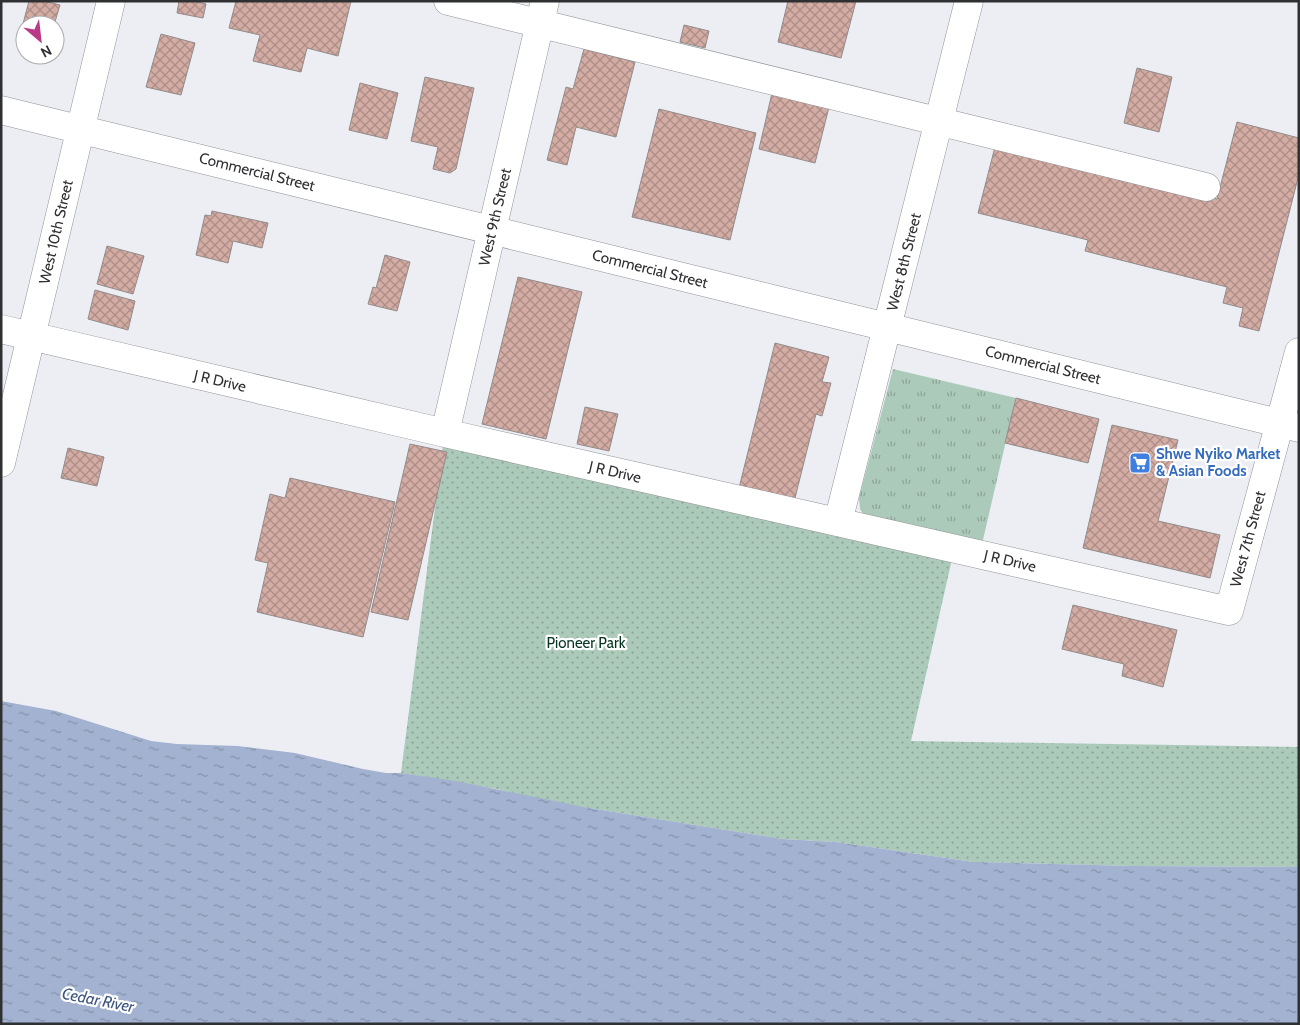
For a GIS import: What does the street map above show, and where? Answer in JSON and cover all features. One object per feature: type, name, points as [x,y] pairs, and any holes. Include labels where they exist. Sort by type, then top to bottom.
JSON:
[{"type":"street","name":"West 10th Street","points":[[1,463],[111,1]]},
{"type":"street","points":[[448,1],[542,12],[939,121],[1206,187]]},
{"type":"street","name":"West 8th Street","points":[[838,522],[969,1]]},
{"type":"street","name":"West 9th Street","points":[[445,433],[542,12]]},
{"type":"street","name":"Commercial Street","points":[[1,110],[1289,426]]},
{"type":"street","name":"J R Drive","points":[[1,329],[445,433],[1229,611]]},
{"type":"street","name":"West 7th Street","points":[[1229,611],[1289,426],[1299,352]]},
{"type":"green space","points":[[893,369],[1016,398],[982,544],[866,519],[860,509],[859,498]]},
{"type":"green space","name":"Pioneer Park","points":[[443,445],[952,559],[911,741],[1299,747],[1299,867],[1133,866],[974,862],[836,842],[782,839],[589,808],[532,798],[497,789],[401,773]]},
{"type":"water","name":"Cedar River","points":[[1,701],[56,711],[151,741],[177,744],[238,746],[295,753],[363,769],[456,781],[589,808],[782,839],[836,842],[974,862],[1133,866],[1299,867],[1299,1024],[1,1024]]},
{"type":"building","points":[[29,1],[44,1],[60,5],[57,15],[25,15]]},
{"type":"building","points":[[179,1],[194,1],[206,4],[203,18],[177,13]]},
{"type":"building","points":[[236,1],[351,1],[338,56],[307,48],[301,72],[253,61],[260,35],[229,28]]},
{"type":"building","points":[[788,1],[856,1],[841,58],[778,42]]},
{"type":"building","points":[[684,25],[709,31],[705,48],[680,42]]},
{"type":"building","points":[[161,34],[195,43],[181,95],[146,87]]},
{"type":"building","points":[[584,49],[635,62],[616,137],[576,127],[567,165],[547,160],[566,87],[573,89]]},
{"type":"building","points":[[1137,68],[1172,77],[1159,132],[1124,123]]},
{"type":"building","points":[[425,77],[474,88],[456,169],[450,173],[433,169],[438,147],[411,141]]},
{"type":"building","points":[[360,83],[398,93],[387,139],[349,130]]},
{"type":"building","points":[[772,93],[829,107],[815,163],[759,149]]},
{"type":"building","points":[[659,109],[756,133],[730,240],[632,217]]},
{"type":"building","points":[[1237,122],[1299,138],[1299,174],[1259,331],[1239,326],[1243,308],[1223,303],[1227,287],[1085,251],[1088,240],[978,213],[996,143],[1217,199]]},
{"type":"building","points":[[212,211],[268,223],[262,248],[233,241],[228,263],[196,255],[205,215],[211,216]]},
{"type":"building","points":[[107,246],[144,256],[133,294],[97,284]]},
{"type":"building","points":[[385,255],[410,262],[397,311],[368,304],[373,287],[376,288]]},
{"type":"building","points":[[518,277],[582,292],[546,439],[482,424]]},
{"type":"building","points":[[95,290],[135,301],[128,330],[88,319]]},
{"type":"building","points":[[775,343],[829,357],[822,382],[831,383],[822,416],[816,414],[794,502],[739,488]]},
{"type":"building","points":[[1016,398],[1099,419],[1088,463],[1005,443]]},
{"type":"building","points":[[585,407],[618,414],[609,451],[577,444]]},
{"type":"building","points":[[1112,425],[1178,440],[1158,521],[1220,535],[1210,578],[1083,548]]},
{"type":"building","points":[[410,444],[447,452],[408,620],[371,612]]},
{"type":"building","points":[[68,448],[104,457],[97,486],[61,478]]},
{"type":"building","points":[[290,478],[395,502],[363,637],[257,612],[268,563],[255,560],[270,494],[285,498]]},
{"type":"building","points":[[1073,605],[1177,630],[1163,687],[1122,676],[1124,664],[1062,649]]},
{"type":"place","name":"Shwe Nyiko Market & Asian Foods","points":[[1140,463]]}]
